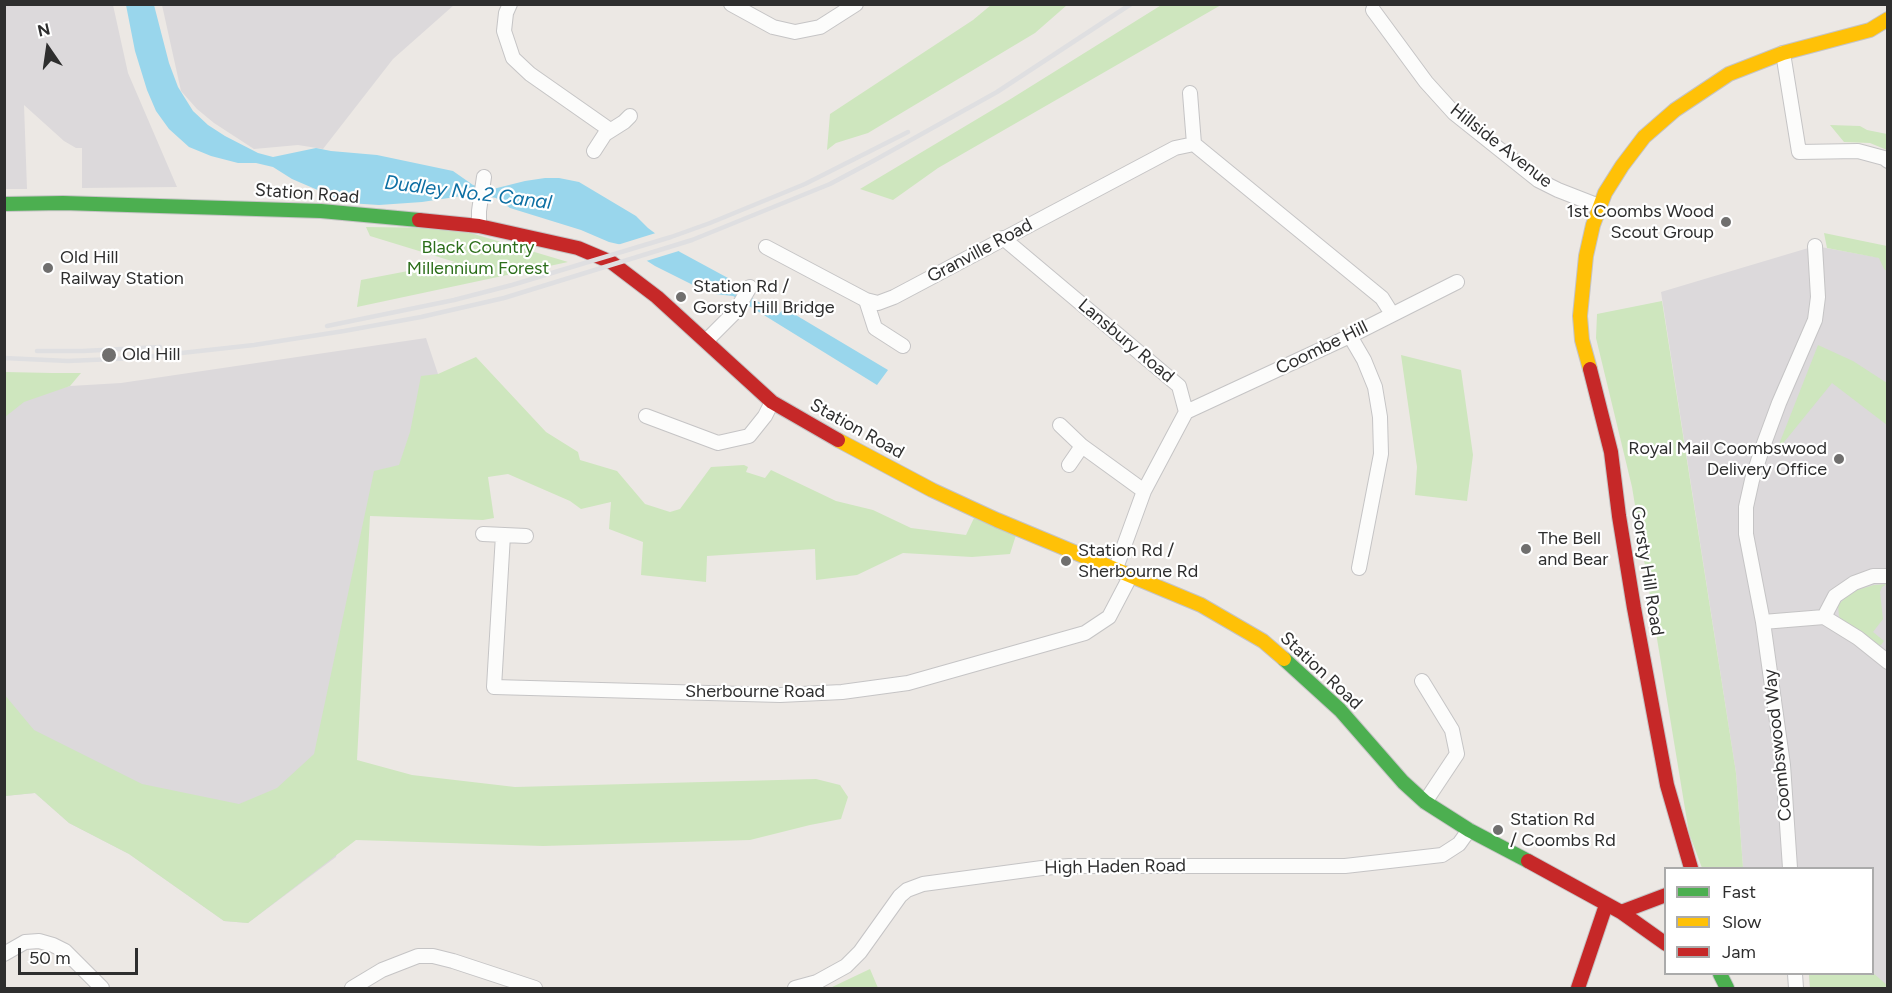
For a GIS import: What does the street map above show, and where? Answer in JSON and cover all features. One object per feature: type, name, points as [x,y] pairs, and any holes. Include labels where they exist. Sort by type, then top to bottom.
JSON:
[{"type":"street","points":[[510,4],[504,31],[513,58],[530,74],[610,130]]},
{"type":"street","points":[[731,4],[773,27],[795,32],[820,27],[856,4]]},
{"type":"street","name":"Hillside Avenue","points":[[1373,10],[1426,82],[1454,113],[1538,180],[1599,206]]},
{"type":"street","name":"Gorsty Hill Road","points":[[1691,867],[1667,785],[1634,608],[1611,452],[1582,339],[1580,316],[1582,279],[1588,246],[1605,193],[1644,137],[1675,110],[1729,74],[1783,53],[1870,30],[1887,19]]},
{"type":"street","points":[[1783,53],[1799,152],[1858,151],[1884,158],[1887,161]]},
{"type":"street","points":[[1190,93],[1194,144],[1382,298],[1392,314]]},
{"type":"street","points":[[594,150],[610,130],[630,116]]},
{"type":"street","name":"Granville Road","points":[[866,300],[878,303],[894,297],[1175,148],[1194,144]]},
{"type":"street","points":[[479,226],[478,211],[484,177]]},
{"type":"street","name":"Station Road","points":[[4,204],[63,203],[321,211],[479,226],[578,248],[611,262],[657,297],[772,402],[867,457],[932,490],[997,520],[1201,605],[1263,641],[1305,676],[1403,782],[1425,802],[1469,830],[1562,878],[1621,912],[1664,943]]},
{"type":"street","name":"Lansbury Road","points":[[1003,238],[1179,386],[1186,412]]},
{"type":"street","name":"Coombswood Way","points":[[1791,867],[1782,755],[1763,622],[1746,534],[1746,507],[1762,449],[1815,320],[1818,297],[1815,246]]},
{"type":"street","points":[[766,247],[866,300],[875,328],[903,346]]},
{"type":"street","name":"Coombe Hill","points":[[1186,412],[1350,336],[1457,282]]},
{"type":"street","points":[[706,341],[735,312],[750,287]]},
{"type":"street","points":[[1350,336],[1364,360],[1375,387],[1380,417],[1381,454],[1359,568]]},
{"type":"street","points":[[646,416],[718,443],[749,436],[765,416],[772,402]]},
{"type":"street","points":[[1116,568],[1144,491],[1186,412]]},
{"type":"street","points":[[1060,425],[1082,447],[1144,491]]},
{"type":"street","points":[[1069,465],[1082,447]]},
{"type":"street","points":[[483,534],[526,536]]},
{"type":"street","name":"Sherbourne Road","points":[[503,535],[494,687],[780,695],[842,692],[908,683],[1085,633],[1109,617],[1131,575]]},
{"type":"street","points":[[1824,617],[1835,596],[1854,583],[1873,576],[1887,576]]},
{"type":"street","points":[[1763,622],[1824,617],[1858,638],[1887,662]]},
{"type":"street","points":[[1422,681],[1452,730],[1457,754],[1425,802]]},
{"type":"street","name":"High Haden Road","points":[[795,988],[817,982],[846,966],[860,952],[900,896],[907,890],[922,884],[1069,866],[1345,866],[1443,855],[1459,843],[1469,830]]},
{"type":"street","points":[[1621,912],[1664,895]]},
{"type":"street","points":[[1578,988],[1606,904]]},
{"type":"street","points":[[4,954],[25,942],[39,941],[53,945],[65,951],[102,988]]},
{"type":"street","points":[[352,988],[382,970],[418,956],[433,956],[453,961],[535,988]]},
{"type":"shaded area","points":[[5,5],[113,5],[128,73],[177,187],[82,188],[82,148],[76,148],[64,141],[24,105],[27,189],[5,189]]},
{"type":"shaded area","points":[[162,5],[454,5],[393,59],[323,149],[298,145],[254,149],[214,123],[181,91]]},
{"type":"shaded area","points":[[1815,246],[1887,259],[1887,988],[1810,988],[1809,975],[1874,975],[1874,867],[1743,867],[1736,773],[1661,292]]},
{"type":"shaded area","points":[[426,338],[438,374],[407,516],[369,516],[356,760],[336,857],[248,923],[224,921],[129,854],[69,823],[35,793],[5,796],[4,402],[70,386],[121,383]]},
{"type":"green space","points":[[1163,4],[1221,5],[938,168],[893,200],[860,189],[1009,100]]},
{"type":"green space","points":[[991,5],[1067,5],[1035,33],[868,133],[836,143],[827,150],[830,114],[973,20]]},
{"type":"green space","points":[[1830,125],[1860,126],[1867,130],[1887,134],[1887,150],[1870,143],[1844,142]]},
{"type":"green space","name":"Black Country Millennium Forest","points":[[366,227],[435,228],[464,231],[568,262],[357,307],[361,280],[455,262],[370,236]]},
{"type":"green space","points":[[1824,233],[1887,246],[1887,271],[1879,258],[1827,248]]},
{"type":"green space","points":[[1662,301],[1736,773],[1743,867],[1702,867],[1689,833],[1632,487],[1596,338],[1597,314]]},
{"type":"green space","points":[[1818,345],[1853,361],[1887,383],[1887,425],[1832,383],[1776,452]]},
{"type":"green space","points":[[1401,355],[1461,370],[1473,455],[1467,501],[1415,495],[1417,467]]},
{"type":"green space","points":[[476,357],[546,432],[578,452],[580,460],[617,471],[645,504],[670,512],[680,509],[711,467],[744,465],[748,467],[746,472],[765,478],[771,470],[836,501],[873,510],[911,528],[966,535],[974,518],[1016,535],[1010,554],[972,557],[903,553],[857,575],[816,580],[815,549],[707,556],[706,582],[641,575],[643,542],[609,529],[611,502],[581,509],[570,501],[508,474],[488,477],[494,518],[483,520],[370,516],[357,760],[412,775],[515,787],[816,779],[840,785],[848,797],[841,819],[750,840],[543,846],[356,840],[248,923],[224,921],[129,854],[69,823],[35,793],[5,796],[4,694],[34,730],[142,784],[239,804],[277,788],[314,754],[374,471],[399,465],[410,432],[421,376],[438,374]]},
{"type":"green space","points":[[5,372],[81,373],[70,386],[24,402],[5,417]]},
{"type":"green space","points":[[1887,584],[1880,592],[1883,619],[1873,632],[1884,641],[1881,645],[1877,645],[1843,622],[1839,616],[1838,605],[1857,590]]},
{"type":"green space","points":[[870,969],[878,988],[830,988]]},
{"type":"green space","points":[[1874,974],[1887,985],[1887,988],[1810,988],[1809,975]]},
{"type":"water","name":"Dudley No.2 Canal","points":[[126,5],[154,5],[169,63],[178,87],[193,111],[225,136],[258,153],[273,157],[316,148],[377,155],[453,171],[473,185],[493,189],[545,178],[579,182],[636,216],[680,252],[728,278],[735,288],[779,314],[784,308],[888,370],[877,385],[733,296],[715,294],[695,286],[655,266],[622,245],[510,208],[496,198],[475,194],[422,202],[379,205],[348,203],[292,179],[273,167],[256,163],[238,163],[189,147],[169,129],[156,111],[135,51]]},
{"type":"pier","points":[[659,232],[682,250],[643,262],[614,246]]},
{"type":"railway","points":[[4,358],[68,361],[136,358],[254,345],[344,331],[421,317],[504,298],[692,240],[830,184],[875,160],[997,92],[1131,4]]},
{"type":"railway","points":[[327,326],[454,300],[512,285],[671,237],[805,184],[908,132]]},
{"type":"railway","points":[[37,351],[160,347]]},
{"type":"traffic: fast","points":[[4,204],[63,203],[321,211],[419,220]]},
{"type":"traffic: fast","points":[[1284,659],[1340,710],[1403,782],[1425,802],[1469,830],[1528,861]]},
{"type":"traffic: fast","points":[[1720,975],[1727,988]]},
{"type":"traffic: slow","points":[[1590,369],[1582,340],[1580,316],[1586,256],[1593,225],[1605,193],[1644,137],[1675,110],[1729,74],[1783,53],[1870,30],[1888,19]]},
{"type":"traffic: slow","points":[[838,440],[932,490],[997,520],[1201,605],[1263,641],[1284,659]]},
{"type":"traffic: jam","points":[[419,220],[479,226],[578,248],[611,262],[657,297],[772,402],[838,440]]},
{"type":"traffic: jam","points":[[1590,369],[1611,452],[1634,608],[1667,785],[1691,867]]},
{"type":"traffic: jam","points":[[1528,861],[1621,912],[1664,943]]},
{"type":"traffic: jam","points":[[1621,912],[1664,896]]},
{"type":"traffic: jam","points":[[1578,988],[1606,905]]},
{"type":"place","name":"1st Coombs Wood Scout Group","points":[[1726,222]]},
{"type":"place","name":"Old Hill Railway Station","points":[[48,268]]},
{"type":"place","name":"Station Rd / Gorsty Hill Bridge","points":[[681,297]]},
{"type":"place","name":"Old Hill","points":[[109,355]]},
{"type":"place","name":"Royal Mail Coombswood Delivery Office","points":[[1839,459]]},
{"type":"place","name":"The Bell and Bear","points":[[1526,549]]},
{"type":"place","name":"Station Rd / Sherbourne Rd","points":[[1066,561]]},
{"type":"place","name":"Station Rd / Coombs Rd","points":[[1498,830]]}]
